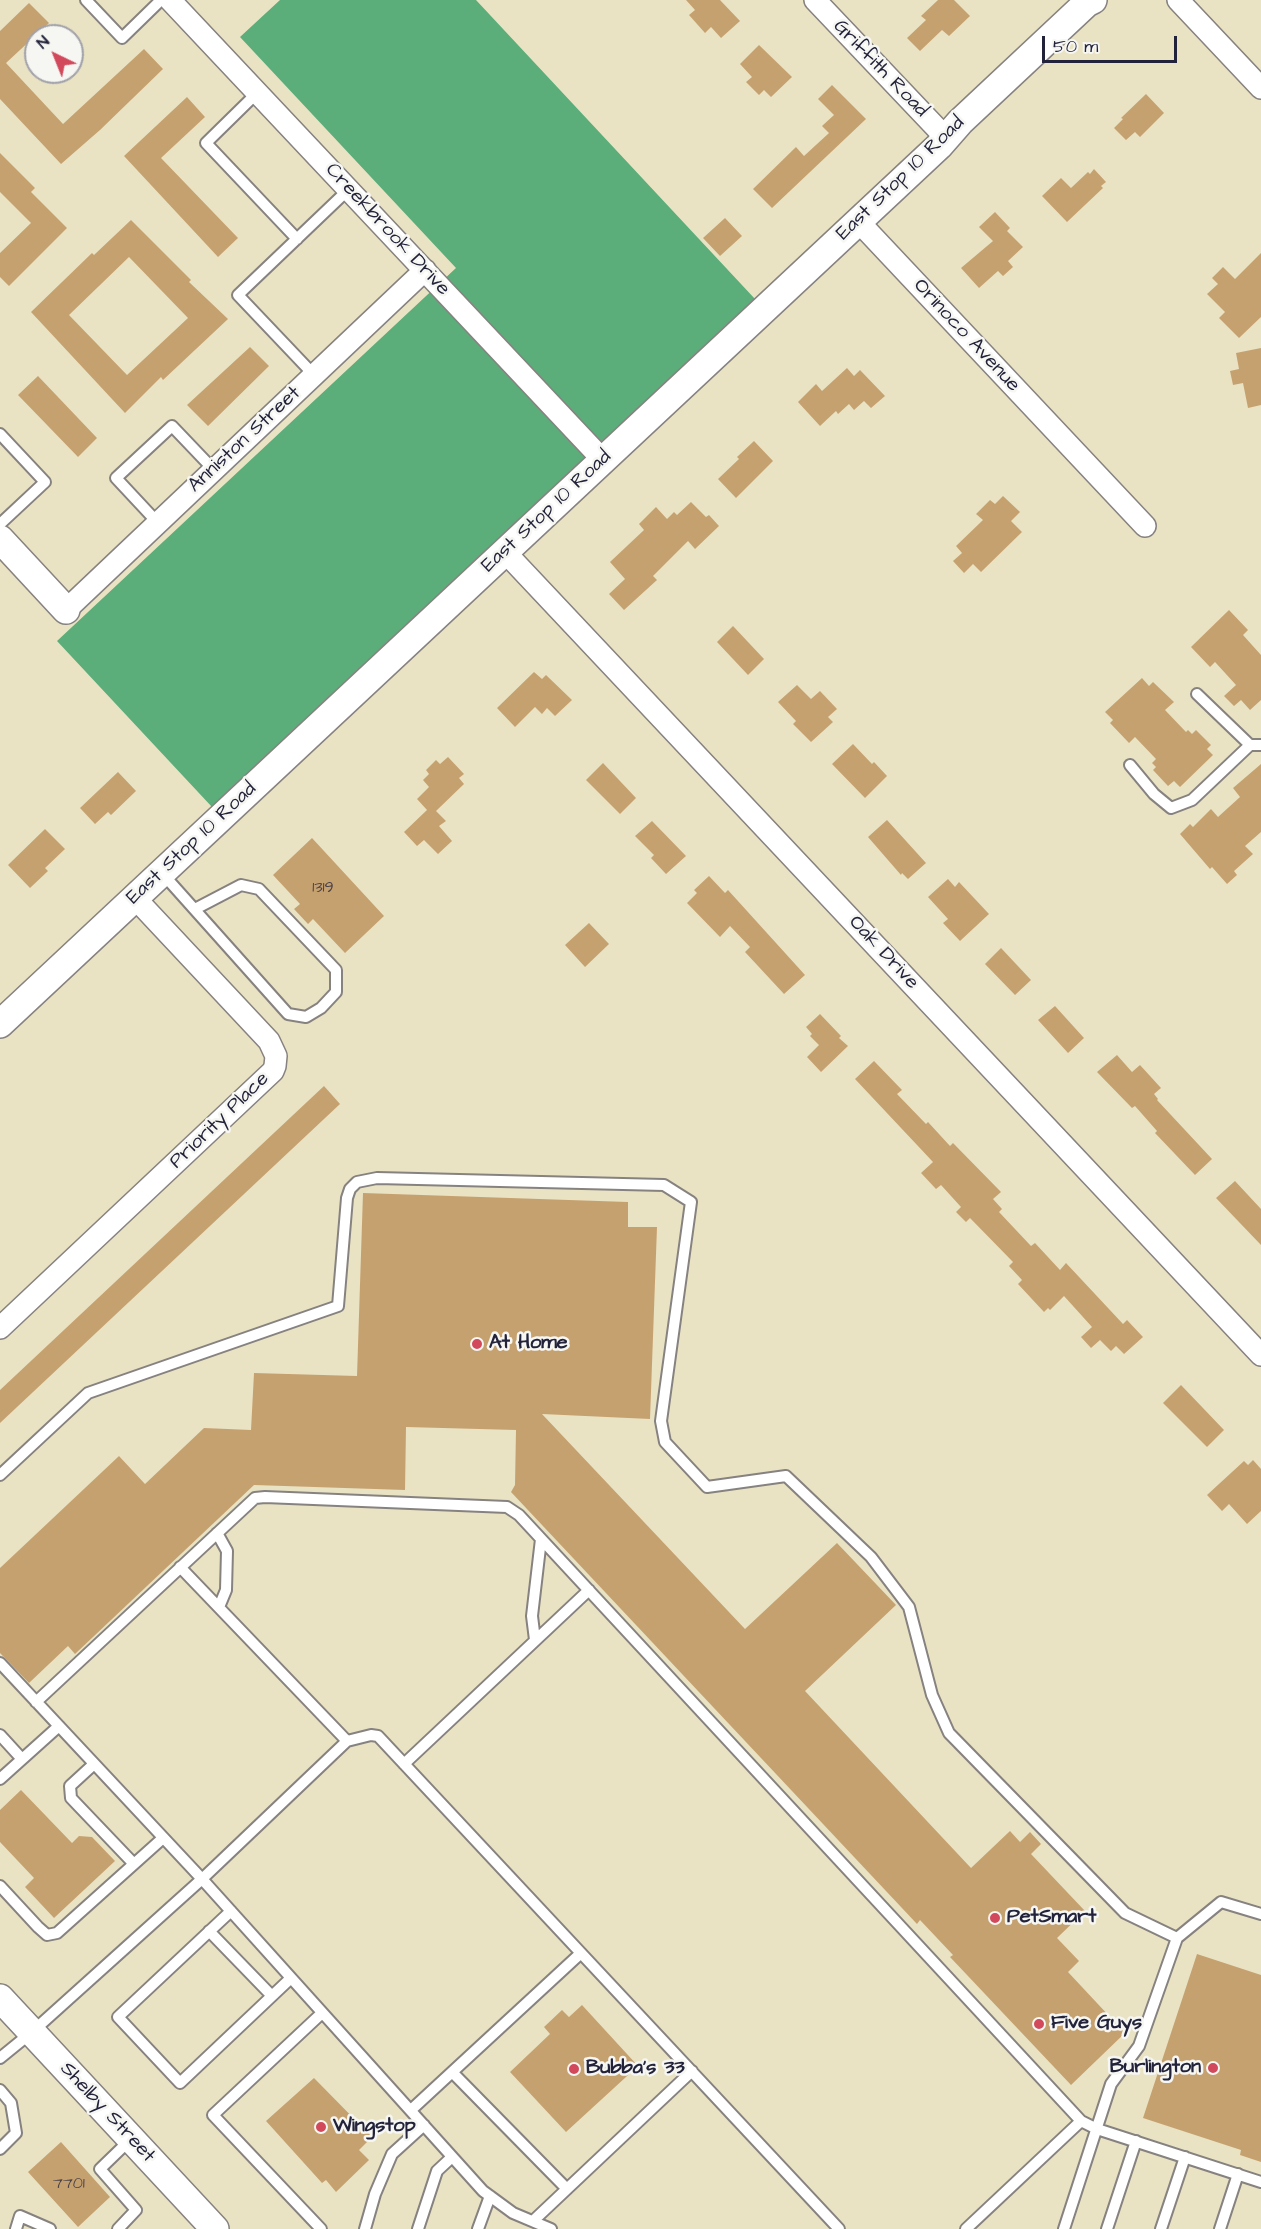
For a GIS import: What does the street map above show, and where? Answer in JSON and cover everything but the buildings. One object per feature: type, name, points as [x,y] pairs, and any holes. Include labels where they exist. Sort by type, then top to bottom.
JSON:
[{"type":"street","name":"Creekbrook Drive","points":[[170,0],[603,460]]},
{"type":"street","name":"Griffith Road","points":[[815,0],[946,138]]},
{"type":"street","name":"East Stop 10 Road","points":[[0,1024],[858,221],[1087,3],[1093,0]]},
{"type":"street","points":[[1178,0],[1261,88]]},
{"type":"street","name":"Orinoco Avenue","points":[[858,221],[1145,526]]},
{"type":"street","name":"Anniston Street","points":[[66,610],[425,270]]},
{"type":"street","points":[[0,539],[66,610]]},
{"type":"street","name":"Oak Drive","points":[[505,552],[1261,1355]]},
{"type":"street","name":"Priority Place","points":[[0,1328],[273,1071],[275,1066],[276,1056],[269,1041],[135,898]]},
{"type":"street","name":"Shelby Street","points":[[0,1998],[215,2229]]},
{"type":"lane","points":[[86,0],[122,38],[161,0]]},
{"type":"lane","points":[[258,92],[206,143],[297,239]]},
{"type":"lane","points":[[314,375],[238,295],[350,189]]},
{"type":"lane","points":[[158,523],[116,478],[172,426],[214,470]]},
{"type":"lane","points":[[0,434],[45,482],[0,524]]},
{"type":"lane","points":[[1130,765],[1154,794],[1171,808],[1192,800],[1256,745],[1197,694]]},
{"type":"lane","points":[[162,873],[288,1014],[306,1017],[321,1008],[336,992],[336,970],[259,890],[241,885],[195,909]]},
{"type":"lane","points":[[0,1476],[88,1393],[338,1306],[347,1198],[350,1189],[357,1182],[377,1178],[664,1185],[691,1202],[661,1421],[665,1442],[707,1486],[786,1476],[871,1557],[909,1607],[932,1695],[949,1733],[1125,1913],[1177,1938]]},
{"type":"lane","points":[[36,1702],[255,1498],[507,1507],[519,1515],[1081,2121],[1097,2129],[1261,2182]]},
{"type":"lane","points":[[216,1533],[227,1551],[226,1590],[219,1607]]},
{"type":"lane","points":[[535,1640],[532,1616],[541,1539]]},
{"type":"lane","points":[[180,1567],[347,1741]]},
{"type":"lane","points":[[404,1764],[589,1590]]},
{"type":"lane","points":[[0,1663],[202,1879],[452,2157],[490,2196],[513,2213],[551,2229]]},
{"type":"lane","points":[[0,1779],[59,1726]]},
{"type":"lane","points":[[0,1735],[22,1759]]},
{"type":"lane","points":[[0,2058],[202,1879],[347,1741],[371,1735],[378,1736],[839,2229]]},
{"type":"lane","points":[[94,1764],[70,1786],[71,1798],[134,1864]]},
{"type":"lane","points":[[0,1886],[47,1935],[57,1933],[164,1838]]},
{"type":"lane","points":[[1064,2229],[1111,2084],[1139,2046],[1177,1938],[1221,1902],[1261,1914]]},
{"type":"lane","points":[[231,1911],[118,2017],[180,2083],[291,1978]]},
{"type":"lane","points":[[209,1931],[272,1996]]},
{"type":"lane","points":[[411,2110],[581,1953]]},
{"type":"lane","points":[[321,2229],[213,2115],[322,2013]]},
{"type":"lane","points":[[533,2221],[692,2071]]},
{"type":"lane","points":[[452,2072],[567,2189]]},
{"type":"lane","points":[[0,2090],[11,2103],[16,2133],[0,2149]]},
{"type":"lane","points":[[966,2229],[1081,2121]]},
{"type":"lane","points":[[365,2229],[375,2194],[392,2154],[424,2125]]},
{"type":"lane","points":[[118,2229],[136,2210],[100,2169],[131,2139]]},
{"type":"lane","points":[[1107,2229],[1136,2141]]},
{"type":"lane","points":[[418,2229],[437,2171],[452,2157]]},
{"type":"lane","points":[[1161,2229],[1185,2157]]},
{"type":"lane","points":[[1221,2229],[1238,2174]]},
{"type":"lane","points":[[478,2229],[490,2196]]},
{"type":"lane","points":[[16,2229],[20,2216],[50,2229]]},
{"type":"green space","points":[[280,0],[476,0],[755,299],[212,807],[57,641],[456,268],[240,37]]},
{"type":"place","name":"At Home","points":[[477,1344]]},
{"type":"place","name":"PetSmart","points":[[995,1918]]},
{"type":"place","name":"Five Guys","points":[[1039,2024]]},
{"type":"place","name":"Burlington","points":[[1213,2068]]},
{"type":"place","name":"Bubba's 33","points":[[574,2069]]},
{"type":"place","name":"Wingstop","points":[[321,2127]]}]
